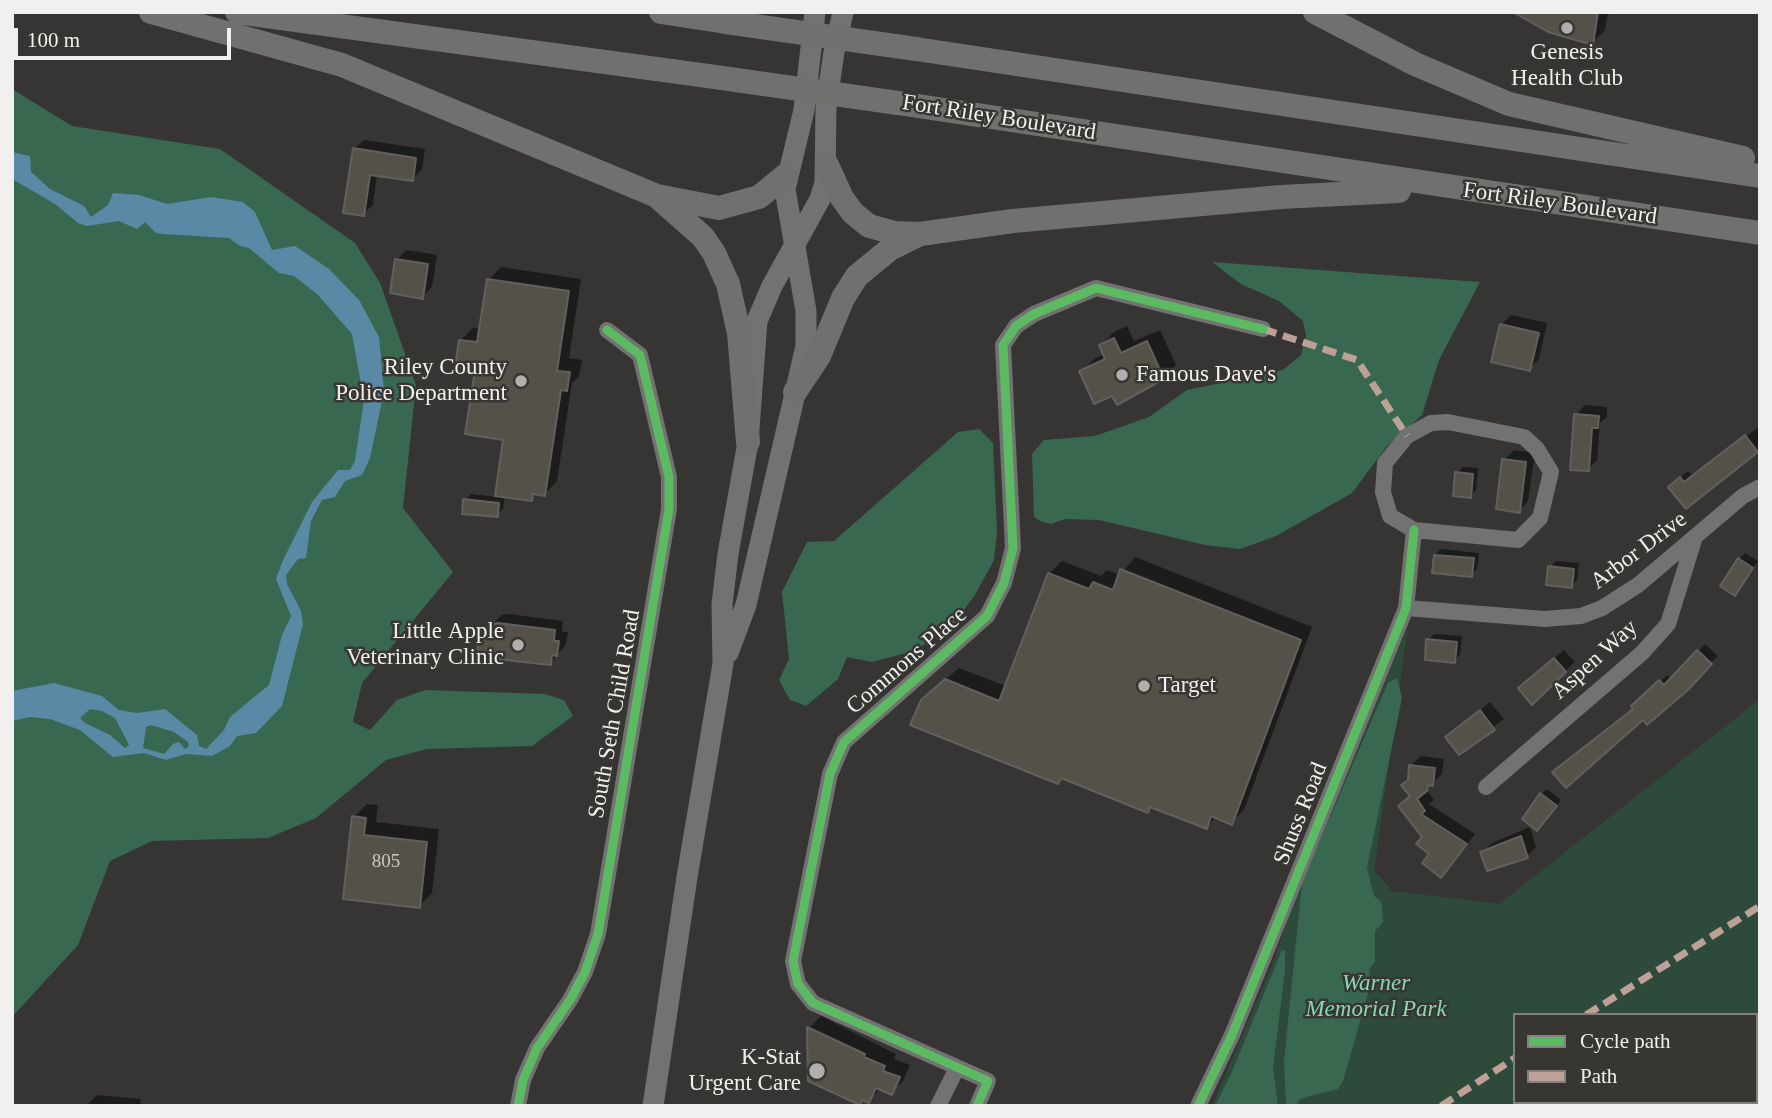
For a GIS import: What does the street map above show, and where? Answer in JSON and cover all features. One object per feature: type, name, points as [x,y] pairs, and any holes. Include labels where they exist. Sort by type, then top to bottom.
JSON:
[{"type":"highway","points":[[151,12],[342,65],[657,196],[700,206],[730,207],[760,197],[786,175]]},
{"type":"highway","name":"Fort Riley Boulevard","points":[[237,12],[898,103],[1460,190],[1760,233]]},
{"type":"highway","points":[[661,12],[1760,176]]},
{"type":"highway","points":[[1314,12],[1415,64],[1508,104],[1760,164]]},
{"type":"highway","points":[[827,165],[842,198],[853,213],[869,226],[895,233],[920,234],[1013,221],[1281,197],[1460,190]]},
{"type":"highway","points":[[657,196],[703,237],[715,253],[729,284],[739,333],[748,442]]},
{"type":"highway","points":[[795,392],[819,356],[843,298],[857,276],[890,249],[920,234]]},
{"type":"main road","points":[[723,664],[746,605],[795,392],[807,327],[785,198],[786,175],[804,110],[815,12]]},
{"type":"main road","points":[[653,1106],[687,877],[723,664],[722,604],[748,442],[757,321],[772,286],[820,199],[827,165],[826,107],[834,52],[844,12]]},
{"type":"street","name":"Commons Place","points":[[977,1106],[988,1080],[813,1003],[798,984],[793,961],[830,774],[844,743],[987,616],[1004,583],[1013,548],[1003,345],[1016,326],[1034,314],[1096,288],[1263,329]]},
{"type":"street","name":"South Seth Child Road","points":[[518,1106],[523,1080],[537,1048],[570,1000],[585,972],[598,934],[669,509],[669,477],[640,355],[607,330]]},
{"type":"street","points":[[1431,423],[1476,426],[1524,437],[1536,449],[1551,472],[1540,518],[1518,540],[1414,530],[1390,516],[1382,492],[1385,463],[1407,436],[1431,423]]},
{"type":"street","name":"Arbor Drive","points":[[1406,608],[1545,619],[1581,617],[1602,608],[1638,585],[1743,496],[1760,487]]},
{"type":"street","name":"Shuss Road","points":[[1198,1106],[1232,1035],[1406,608],[1414,530]]},
{"type":"street","name":"Aspen Way","points":[[1486,787],[1642,653],[1668,624],[1694,540]]},
{"type":"street","points":[[938,1106],[957,1068]]},
{"type":"green space","points":[[12,89],[72,126],[220,149],[355,243],[380,283],[416,385],[403,508],[453,572],[362,683],[353,722],[370,730],[397,700],[425,690],[545,694],[564,700],[573,716],[532,746],[427,749],[386,760],[316,818],[268,838],[152,841],[110,861],[78,945],[12,1017]]},
{"type":"green space","points":[[1212,262],[1480,282],[1439,360],[1422,415],[1387,446],[1352,493],[1276,536],[1240,549],[1205,545],[1099,520],[1065,519],[1051,524],[1034,517],[1032,454],[1044,440],[1095,436],[1149,417],[1187,390],[1283,370],[1301,355],[1306,336],[1303,321],[1279,301],[1241,284]]},
{"type":"green space","points":[[979,429],[993,443],[997,532],[994,560],[975,595],[951,627],[914,651],[872,662],[847,657],[838,679],[806,706],[790,700],[779,680],[789,659],[782,592],[807,542],[834,541],[958,432]]},
{"type":"green space","name":"Warner Memorial Park","points":[[1408,627],[1374,870],[1392,891],[1499,904],[1760,699],[1760,1106],[1212,1106],[1275,958],[1303,872]]},
{"type":"green space","points":[[1397,678],[1402,698],[1367,868],[1374,896],[1381,901],[1383,922],[1375,931],[1375,962],[1369,969],[1371,983],[1343,1081],[1338,1089],[1299,1100],[1296,1106],[1286,1106],[1284,1061],[1302,882],[1388,683]]},
{"type":"green space","points":[[1282,950],[1285,951],[1285,970],[1273,1067],[1278,1106],[1215,1106],[1231,1074]]},
{"type":"green space","points":[[1758,1020],[1760,1106],[1647,1106],[1758,1104]]},
{"type":"water","points":[[12,152],[30,156],[31,172],[50,189],[84,206],[91,217],[108,205],[113,193],[139,195],[167,204],[211,197],[243,202],[255,212],[272,250],[295,246],[329,269],[359,300],[379,337],[384,391],[370,458],[362,475],[345,481],[335,497],[322,500],[311,521],[306,558],[298,559],[286,575],[287,584],[301,611],[303,624],[282,706],[256,733],[237,736],[230,746],[212,756],[186,754],[166,760],[144,753],[113,757],[80,730],[50,719],[30,717],[12,721],[12,691],[54,683],[102,696],[119,710],[137,713],[165,709],[197,735],[199,746],[206,749],[224,730],[230,717],[269,685],[282,635],[291,616],[276,579],[283,560],[312,502],[338,470],[350,470],[355,461],[364,400],[352,334],[318,295],[294,276],[279,273],[249,248],[240,246],[229,238],[156,233],[145,222],[137,229],[119,221],[87,226],[78,223],[55,204],[12,179]],"holes":[[[90,709],[102,711],[115,718],[129,745],[125,748],[110,735],[85,723],[80,718]],[[151,725],[174,732],[188,742],[189,746],[185,749],[179,742],[173,744],[164,754],[143,748],[146,727]]]},
{"type":"building","name":"Genesis Health Club","points":[[1513,12],[1598,12],[1593,45],[1548,32]]},
{"type":"building","points":[[353,148],[416,158],[413,181],[370,175],[364,216],[343,213]]},
{"type":"building","points":[[395,259],[428,264],[423,299],[390,293]]},
{"type":"building","name":"Riley County Police Department","points":[[487,279],[569,291],[557,371],[570,372],[567,391],[561,390],[545,496],[533,494],[532,501],[495,496],[503,440],[465,434],[475,370],[455,367],[459,340],[477,342]]},
{"type":"building","points":[[1500,324],[1539,333],[1530,371],[1491,362]]},
{"type":"building","name":"Famous Dave's","points":[[1114,338],[1121,353],[1147,341],[1164,379],[1117,405],[1112,396],[1094,404],[1079,371],[1105,359],[1099,345]]},
{"type":"building","points":[[1574,414],[1599,416],[1598,428],[1592,428],[1589,471],[1570,470]]},
{"type":"building","points":[[1745,435],[1758,452],[1686,509],[1668,487],[1680,477],[1684,482]]},
{"type":"building","points":[[1502,459],[1526,462],[1520,513],[1496,509]]},
{"type":"building","points":[[1455,472],[1473,474],[1471,498],[1453,496]]},
{"type":"building","points":[[463,499],[499,503],[498,517],[462,514]]},
{"type":"building","points":[[1434,555],[1474,558],[1472,577],[1432,573]]},
{"type":"building","points":[[1738,558],[1753,568],[1735,596],[1720,586]]},
{"type":"building","points":[[1548,566],[1574,569],[1572,588],[1546,585]]},
{"type":"building","name":"Target","points":[[1120,569],[1301,640],[1232,825],[1211,816],[1207,829],[1150,807],[1148,813],[1061,778],[1058,784],[910,725],[921,700],[945,679],[999,701],[1048,573],[1089,589],[1093,582],[1113,590]]},
{"type":"building","name":"Little Apple Veterinary Clinic","points":[[490,624],[555,630],[554,641],[559,641],[557,656],[552,655],[551,665],[477,657],[479,634],[489,635]]},
{"type":"building","points":[[1426,639],[1457,642],[1455,663],[1425,660]]},
{"type":"building","points":[[1697,650],[1712,664],[1688,690],[1647,725],[1643,720],[1566,788],[1552,772],[1633,709],[1631,706],[1659,680],[1664,685]]},
{"type":"building","points":[[1554,658],[1566,672],[1532,705],[1518,688]]},
{"type":"building","points":[[1480,710],[1495,730],[1459,755],[1445,737]]},
{"type":"building","points":[[1409,765],[1435,768],[1433,786],[1428,785],[1427,791],[1417,799],[1425,811],[1421,814],[1467,844],[1441,878],[1422,863],[1429,854],[1416,844],[1422,837],[1398,806],[1410,796],[1401,785],[1408,780]]},
{"type":"building","points":[[1540,793],[1557,806],[1537,831],[1522,819]]},
{"type":"building","points":[[352,816],[366,818],[364,835],[427,842],[420,908],[343,899]]},
{"type":"building","points":[[1521,836],[1528,858],[1487,871],[1480,852]]},
{"type":"building","points":[[807,1027],[865,1054],[864,1057],[885,1066],[883,1071],[900,1077],[892,1095],[876,1088],[869,1103],[862,1100],[860,1105],[808,1081]]},
{"type":"marked path","points":[[1263,329],[1357,360],[1407,436]]},
{"type":"marked path","points":[[1589,1013],[1760,906]]},
{"type":"marked path","points":[[1441,1106],[1513,1059]]},
{"type":"cycle path","points":[[977,1106],[988,1081],[813,1003],[798,984],[793,961],[830,774],[844,742],[987,616],[1004,583],[1013,548],[1003,345],[1016,326],[1034,314],[1096,288],[1263,329]]},
{"type":"cycle path","points":[[518,1106],[523,1080],[537,1048],[570,1000],[585,972],[598,934],[669,509],[669,477],[640,355],[607,330]]},
{"type":"cycle path","points":[[1198,1106],[1232,1035],[1406,608],[1414,530]]},
{"type":"place","name":"Genesis Health Club","points":[[1567,28]]},
{"type":"place","name":"Famous Dave's","points":[[1122,375]]},
{"type":"place","name":"Riley County Police Department","points":[[521,381]]},
{"type":"place","name":"Little Apple Veterinary Clinic","points":[[518,645]]},
{"type":"place","name":"Target","points":[[1144,686]]},
{"type":"place","name":"K-Stat Urgent Care","points":[[817,1071]]}]
